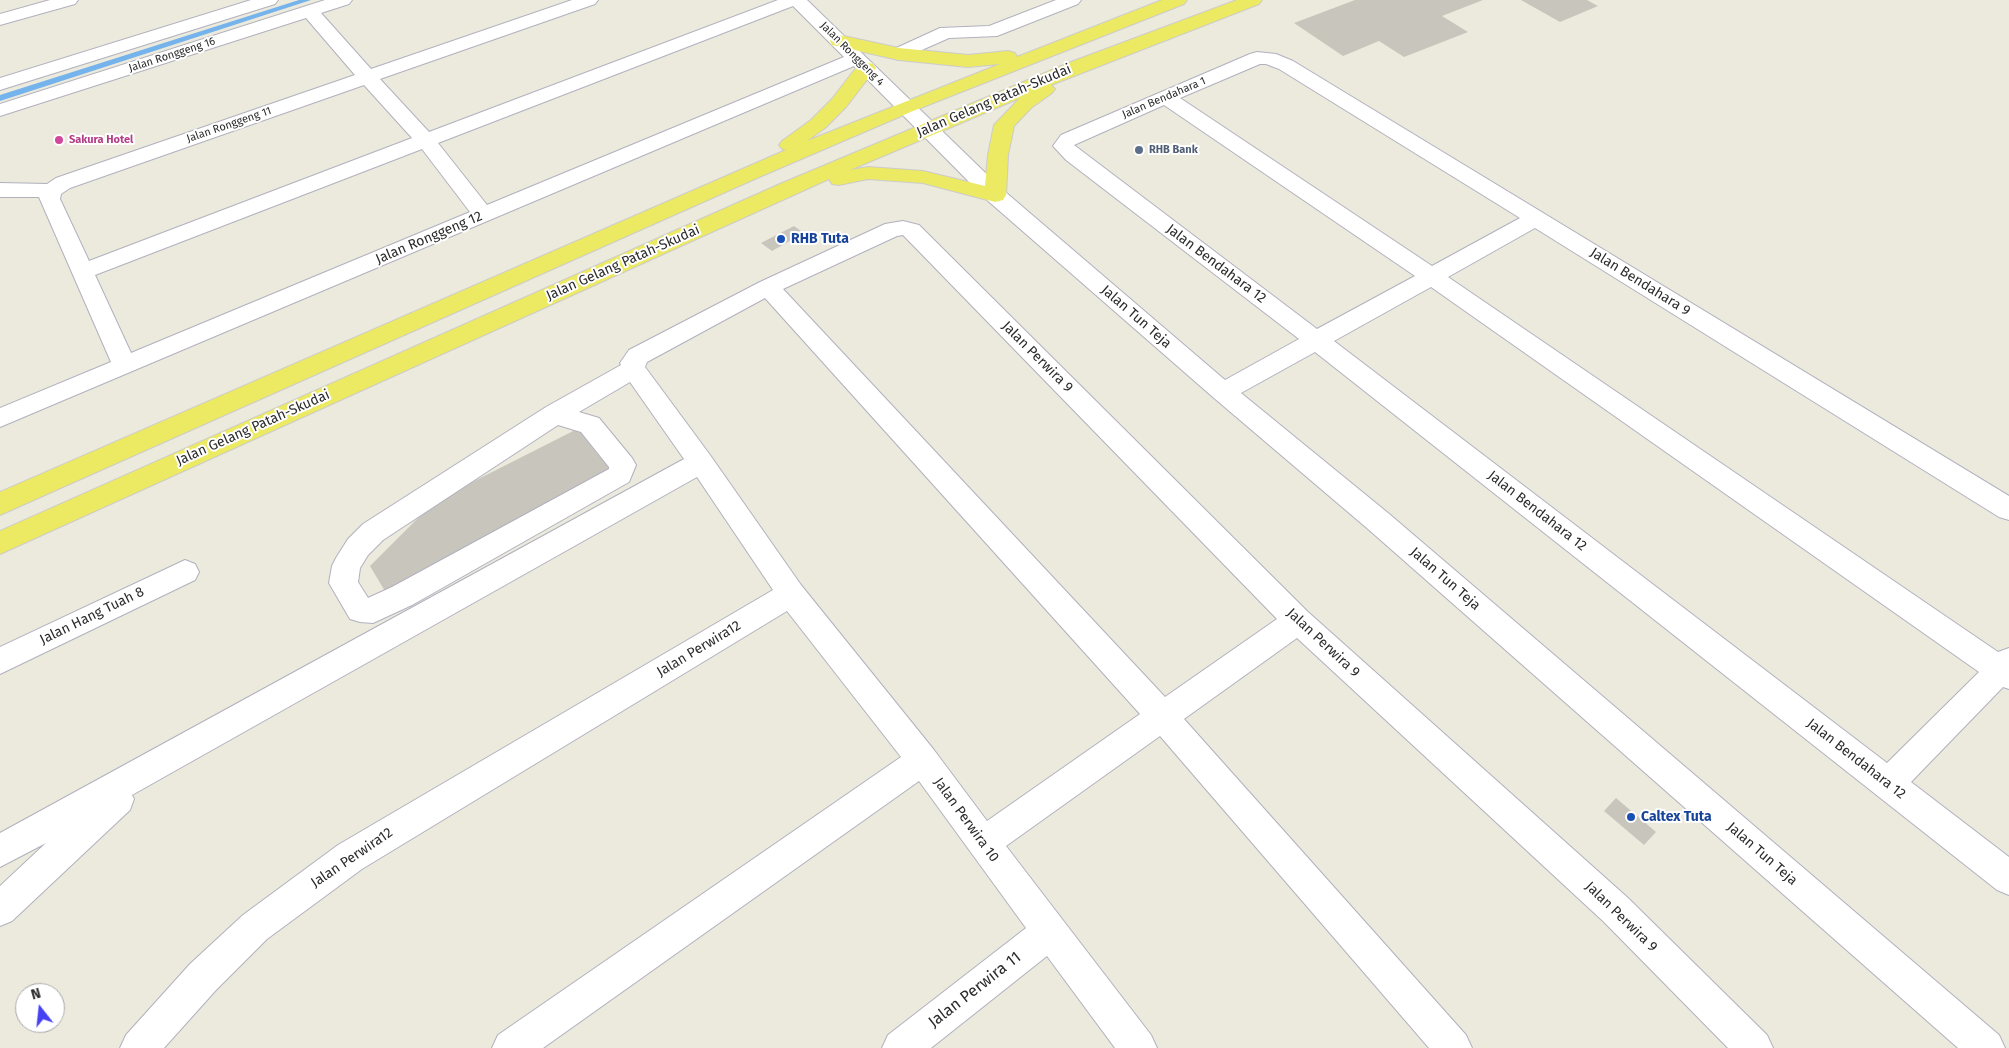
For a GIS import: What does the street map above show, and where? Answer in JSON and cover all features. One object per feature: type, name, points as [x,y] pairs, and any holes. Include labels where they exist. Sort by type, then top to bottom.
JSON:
[{"type":"main road","name":"Jalan Gelang Patah-Skudai","points":[[0,504],[750,173],[1095,31],[1178,0]]},
{"type":"main road","name":"Jalan Gelang Patah-Skudai","points":[[0,543],[928,129],[1078,66],[1253,0]]},
{"type":"main road","points":[[839,41],[899,54],[968,61],[1002,59],[1095,31]]},
{"type":"main road","points":[[750,173],[818,124],[839,103],[861,63]]},
{"type":"main road","points":[[788,190],[868,173],[923,177],[995,195],[998,155],[1004,125],[1024,104],[1078,66]]},
{"type":"street","points":[[1,19],[69,0]]},
{"type":"street","name":"Jalan Ronggeng 16","points":[[0,84],[269,0]]},
{"type":"street","name":"Jalan Ronggeng 16","points":[[0,110],[343,0]]},
{"type":"street","name":"Jalan Ronggeng 11","points":[[51,191],[63,184],[589,0]]},
{"type":"street","points":[[82,272],[796,0]]},
{"type":"street","name":"Jalan Ronggeng 4","points":[[796,0],[906,108]]},
{"type":"street","points":[[899,54],[946,32],[991,32],[1072,0]]},
{"type":"street","points":[[310,10],[367,77],[426,141],[484,215]]},
{"type":"street","name":"Jalan Bendahara 1","points":[[1063,146],[1068,139],[1165,97],[1257,58],[1268,58]]},
{"type":"street","name":"Jalan Bendahara 9","points":[[1268,58],[1286,65],[1537,218],[2009,510]]},
{"type":"street","name":"Jalan Ronggeng 12","points":[[0,418],[484,215],[861,63]]},
{"type":"street","points":[[1165,97],[1431,276],[2006,669],[1888,784]]},
{"type":"street","name":"Jalan Tun Teja","points":[[906,108],[995,195],[1223,392],[1378,521],[1986,1048]]},
{"type":"street","name":"Jalan Bendahara 12","points":[[1063,146],[1073,156],[1318,341],[2009,878]]},
{"type":"street","points":[[0,190],[51,191],[49,199],[125,366]]},
{"type":"street","points":[[1223,392],[1537,218]]},
{"type":"street","name":"Jalan Perwira 9","points":[[768,287],[893,229],[903,228],[911,230],[1298,621],[1616,910],[1754,1048]]},
{"type":"street","points":[[791,594],[702,462],[634,369],[632,363],[638,356],[768,287],[1162,716],[1453,1048]]},
{"type":"street","points":[[555,414],[590,426],[623,464],[620,475],[402,596],[373,610],[360,610],[343,584],[346,566],[358,547],[373,532],[555,414],[634,369]]},
{"type":"street","points":[[0,851],[702,462]]},
{"type":"street","name":"Jalan Hang Tuah 8","points":[[0,661],[185,572]]},
{"type":"street","name":"Jalan Perwira 10","points":[[791,594],[923,760],[983,843],[1138,1048]]},
{"type":"street","name":"Jalan Perwira12","points":[[139,1048],[203,977],[255,927],[350,857],[791,594]]},
{"type":"street","points":[[983,843],[1298,621]]},
{"type":"street","points":[[511,1048],[923,760]]},
{"type":"street","points":[[0,909],[148,770]]},
{"type":"street","name":"Jalan Perwira 11","points":[[901,1048],[1050,932]]},
{"type":"building","points":[[1355,0],[1483,0],[1442,16],[1468,32],[1404,57],[1379,41],[1343,56],[1294,23]]},
{"type":"building","points":[[1521,0],[1587,0],[1598,6],[1560,22]]},
{"type":"building","points":[[794,226],[804,233],[772,251],[761,243]]},
{"type":"building","points":[[583,426],[618,470],[386,593],[370,566],[435,501]]},
{"type":"building","points":[[1616,798],[1656,832],[1644,845],[1604,811]]},
{"type":"waterway","points":[[0,98],[307,0]]},
{"type":"place","name":"Sakura Hotel","points":[[59,140]]},
{"type":"place","name":"RHB Bank","points":[[1139,150]]},
{"type":"place","name":"RHB Tuta","points":[[781,239]]},
{"type":"place","name":"Caltex Tuta","points":[[1631,817]]}]
